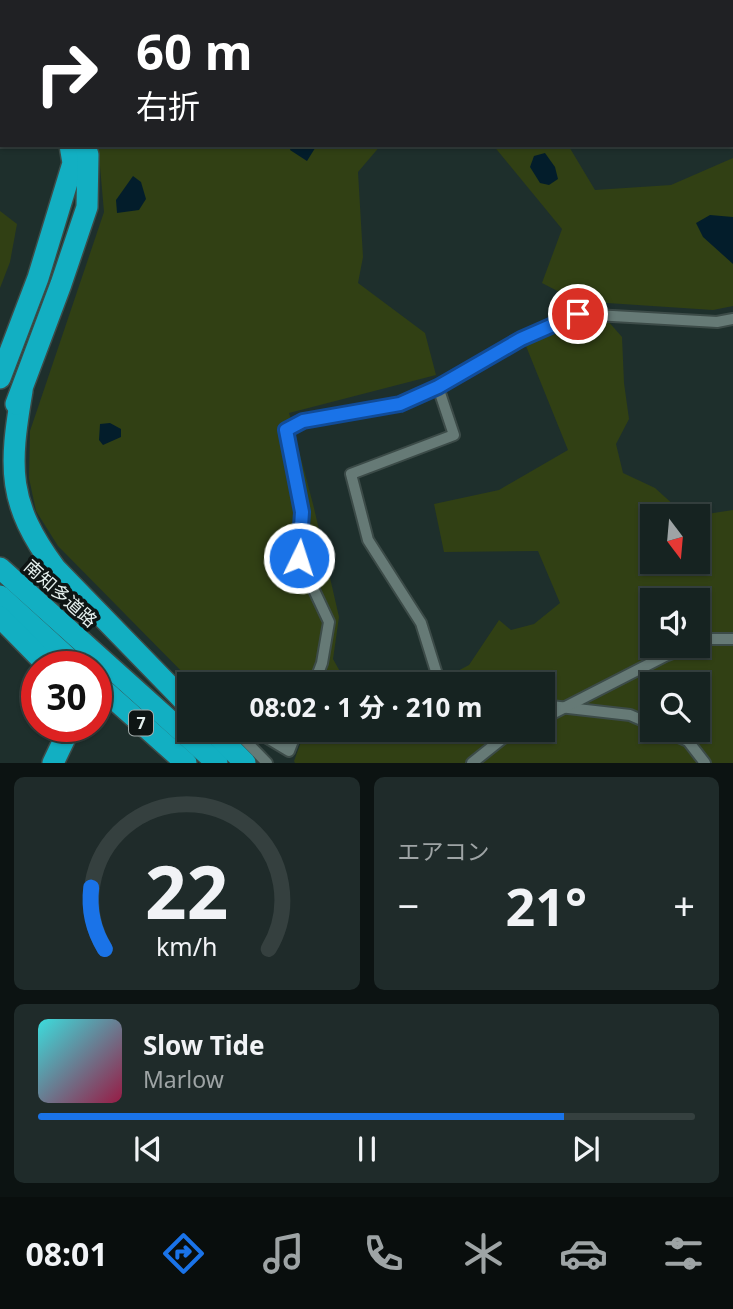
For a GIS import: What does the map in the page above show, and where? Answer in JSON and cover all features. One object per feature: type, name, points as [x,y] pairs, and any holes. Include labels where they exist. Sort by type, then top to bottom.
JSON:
[{"type":"highway","points":[[0,377],[38,278],[73,163],[70,147]]},
{"type":"highway","points":[[0,445],[22,391],[86,207],[88,155],[86,147]]},
{"type":"highway","points":[[22,391],[13,456],[16,489],[24,520],[54,568],[177,694]]},
{"type":"highway","name":"南知多道路","points":[[0,568],[218,763]]},
{"type":"highway","points":[[0,596],[60,651]]},
{"type":"highway","points":[[0,617],[33,651]]},
{"type":"highway","name":"7","points":[[112,697],[186,763]]},
{"type":"highway","points":[[53,763],[63,742]]},
{"type":"highway","points":[[224,742],[245,763]]},
{"type":"street","points":[[319,672],[328,622],[299,558],[302,512],[286,430],[303,421],[400,404],[438,387],[521,339],[578,314],[717,322],[733,319]]},
{"type":"street","points":[[436,672],[421,623],[368,540],[351,474],[454,435],[438,387]]},
{"type":"street","points":[[710,639],[733,639]]},
{"type":"street","points":[[555,713],[661,658]]},
{"type":"street","points":[[555,707],[629,715],[640,720]]},
{"type":"street","points":[[247,742],[267,763]]},
{"type":"street","points":[[274,742],[289,751],[292,742]]},
{"type":"street","points":[[472,763],[498,742]]},
{"type":"street","points":[[689,742],[705,763]]},
{"type":"green space","points":[[97,147],[379,147],[358,172],[363,257],[358,283],[425,333],[436,375],[289,413],[339,617],[333,659],[340,672],[182,672],[58,546],[36,511],[29,478],[30,431],[104,212]]},
{"type":"green space","points":[[495,147],[569,147],[595,190],[671,185],[733,158],[733,306],[713,310],[577,301],[542,283],[562,229]]},
{"type":"green space","points":[[0,211],[17,224],[10,262],[0,288]]},
{"type":"green space","points":[[607,320],[622,337],[629,419],[616,444],[623,473],[655,488],[673,504],[640,504],[640,574],[710,574],[710,514],[733,510],[733,763],[295,763],[301,742],[555,742],[555,672],[456,672],[469,665],[499,620],[511,630],[534,624],[560,603],[538,551],[444,552],[434,504],[499,490],[568,450],[526,346],[576,323]]},
{"type":"water","points":[[291,147],[316,147],[307,161],[290,150]]},
{"type":"water","points":[[545,153],[555,167],[558,179],[549,185],[540,183],[530,167],[534,156]]},
{"type":"water","points":[[133,176],[141,182],[146,199],[139,210],[117,213],[116,200]]},
{"type":"water","points":[[710,215],[733,217],[733,264],[703,237],[696,223]]},
{"type":"water","points":[[110,423],[121,429],[121,437],[103,445],[99,440],[100,424]]},
{"type":"route","points":[[299,558],[302,512],[286,430],[303,421],[400,404],[438,387],[521,339],[578,314]]}]
